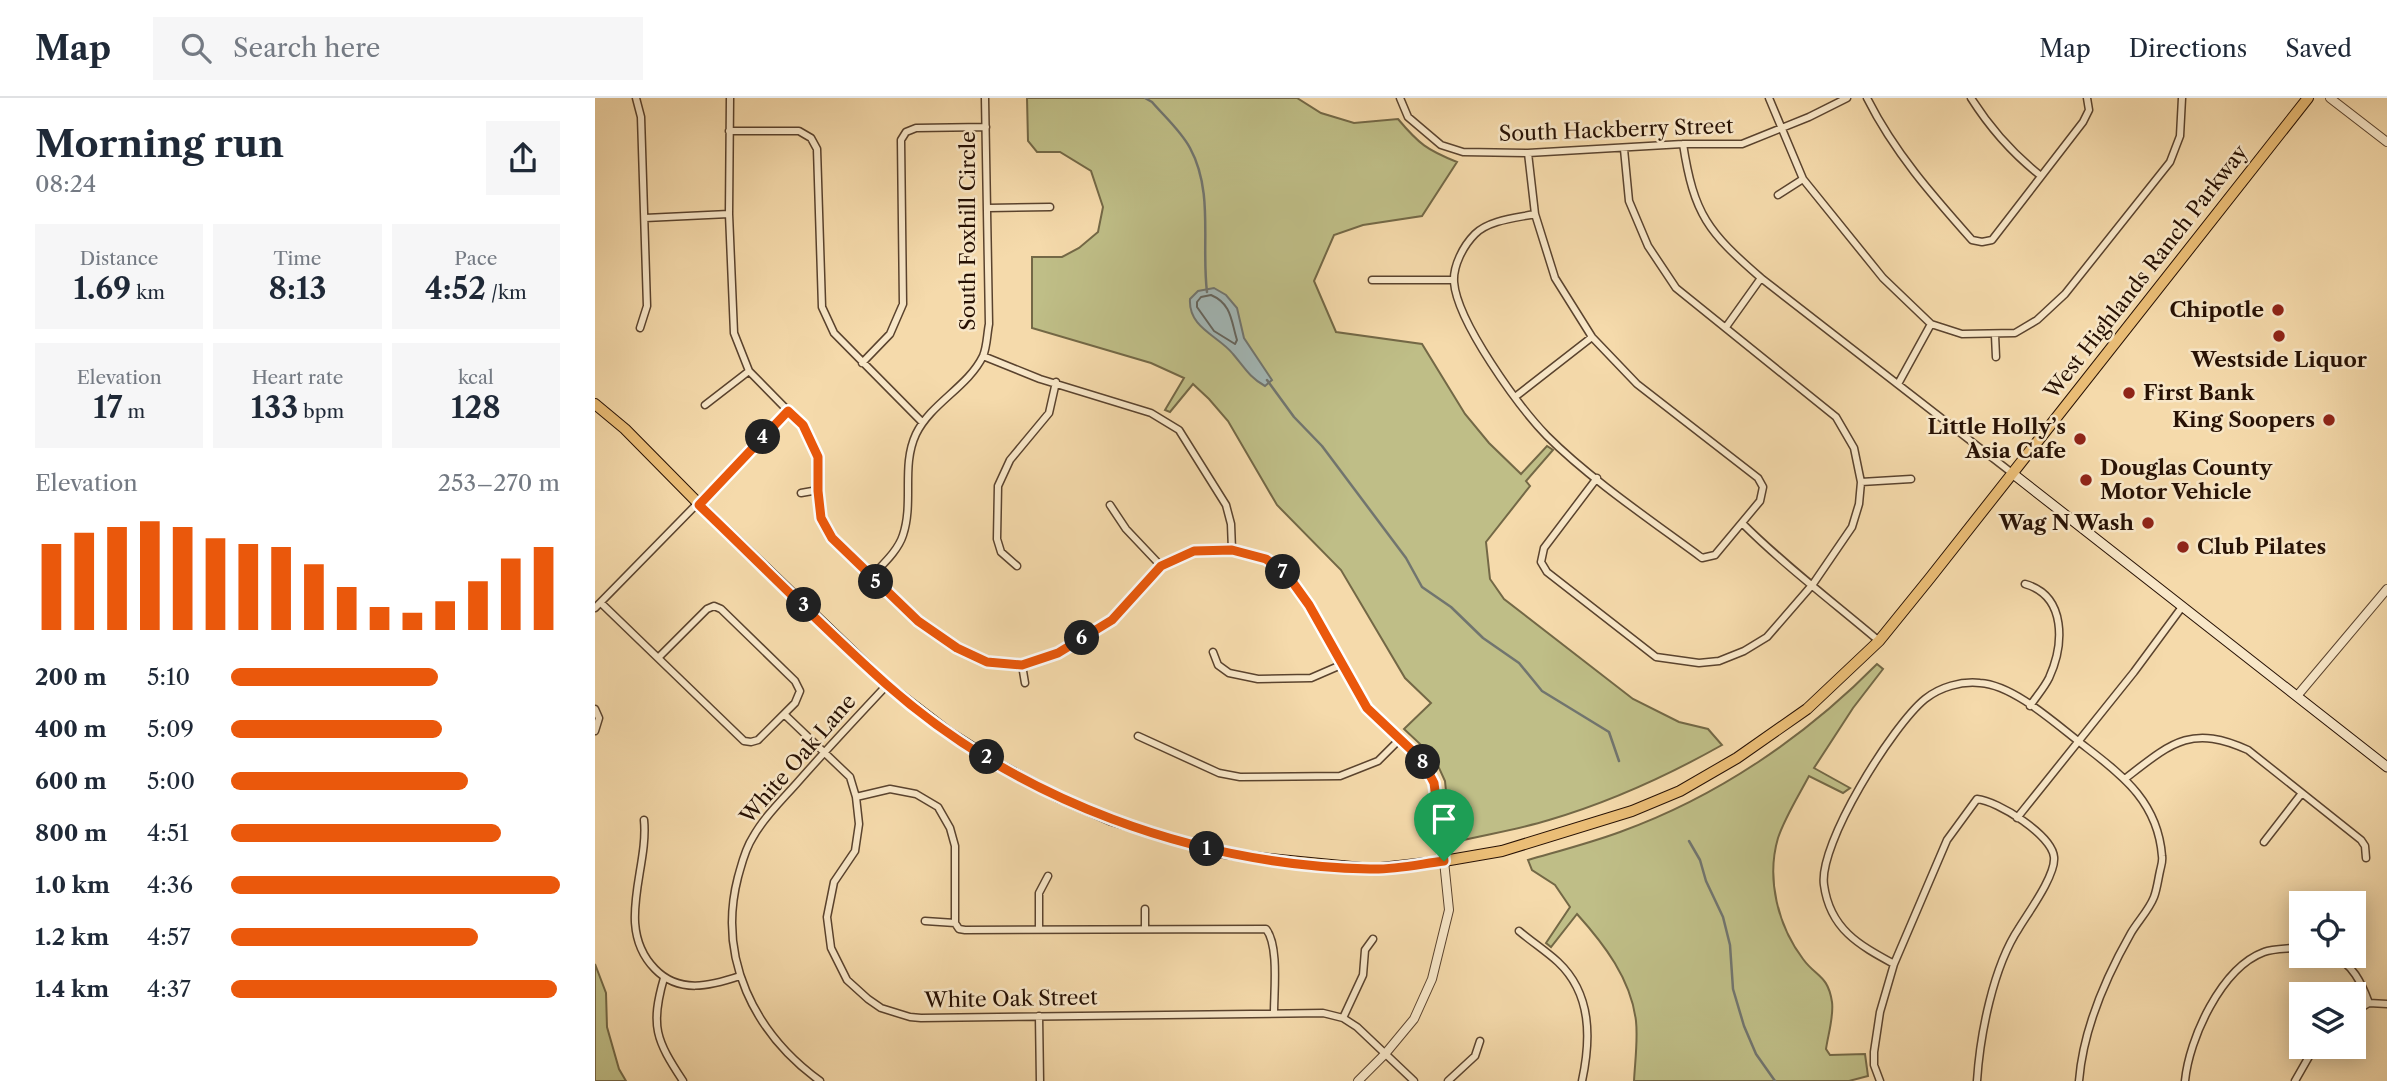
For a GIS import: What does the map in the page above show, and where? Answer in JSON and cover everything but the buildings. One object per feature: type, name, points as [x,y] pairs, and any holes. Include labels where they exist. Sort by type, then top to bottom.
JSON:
[{"type":"main road","name":"West Highlands Ranch Parkway","points":[[595,404],[625,429],[699,505],[887,685],[948,732],[1003,767],[1058,797],[1111,820],[1216,852],[1372,869],[1444,861],[1515,847],[1632,811],[1680,791],[1737,758],[1807,709],[1879,641],[2308,98]]},
{"type":"main road","points":[[2013,472],[2387,767]]},
{"type":"street","points":[[636,98],[641,117],[647,306],[640,328]]},
{"type":"street","points":[[730,98],[734,333],[749,371],[803,425],[818,457],[821,518],[832,538],[871,577],[918,621],[957,648],[987,662],[1022,665],[1058,653],[1112,620],[1161,566],[1194,551],[1232,550],[1266,559],[1286,573],[1309,605],[1367,708],[1422,760],[1434,783],[1449,910],[1432,979],[1413,1019],[1385,1054],[1358,1081]]},
{"type":"street","name":"South Foxhill Circle","points":[[871,577],[892,555],[903,536],[907,516],[908,459],[922,422],[983,356],[989,324],[985,98]]},
{"type":"street","name":"South Hackberry Street","points":[[1400,98],[1408,117],[1441,145],[1462,152],[1528,153],[1683,144],[1742,144],[1847,98]]},
{"type":"street","points":[[1769,98],[1803,179],[1883,278],[1931,324],[1962,334],[1994,335],[2015,333],[2037,320],[2066,294],[2171,162],[2180,136],[2182,98]]},
{"type":"street","points":[[1867,98],[1882,129],[1904,160],[1972,240],[1982,242],[1992,240],[2083,122],[2089,110],[2087,98]]},
{"type":"street","points":[[1971,98],[1993,129],[2020,159],[2041,176]]},
{"type":"street","points":[[2330,98],[2387,142]]},
{"type":"street","points":[[862,363],[890,334],[903,304],[901,140],[906,132],[916,128],[986,127]]},
{"type":"street","points":[[729,131],[799,131],[811,138],[817,149],[822,307],[834,333],[922,422]]},
{"type":"street","points":[[1683,144],[1694,197],[1706,222],[1728,249],[1761,278],[2013,472]]},
{"type":"street","points":[[1597,478],[1543,548],[1541,562],[1547,572],[1656,657],[1699,663],[1719,661],[1744,652],[1767,637],[1813,584],[1852,527],[1859,504],[1861,482],[1854,448],[1836,417],[1676,288],[1648,246],[1629,201],[1623,149]]},
{"type":"street","points":[[1528,153],[1535,214],[1555,278],[1592,337],[1637,384],[1758,478],[1763,487],[1760,501],[1715,555],[1702,558],[1597,478],[1548,436],[1515,397],[1486,355],[1458,298],[1454,280],[1459,255],[1476,233],[1499,222],[1535,214]]},
{"type":"street","points":[[1777,194],[1803,179]]},
{"type":"street","points":[[988,208],[1050,207]]},
{"type":"street","points":[[645,218],[730,214]]},
{"type":"street","points":[[1726,327],[1761,278]]},
{"type":"street","points":[[1372,280],[1454,280]]},
{"type":"street","points":[[1898,384],[1931,324]]},
{"type":"street","points":[[1994,335],[1996,358]]},
{"type":"street","points":[[1515,397],[1592,337]]},
{"type":"street","points":[[983,356],[1040,379],[1151,413],[1179,430],[1226,505],[1231,524],[1232,550]]},
{"type":"street","points":[[705,405],[749,371]]},
{"type":"street","points":[[1017,566],[1001,552],[997,540],[997,486],[1010,460],[1049,413],[1056,382]]},
{"type":"street","points":[[659,658],[707,609],[715,606],[795,681],[800,691],[795,703],[758,740],[751,743],[744,741],[659,658],[598,605],[699,505],[788,411]]},
{"type":"street","points":[[1861,482],[1911,479]]},
{"type":"street","points":[[801,493],[818,491]]},
{"type":"street","points":[[1110,505],[1126,529],[1161,566]]},
{"type":"street","points":[[1742,523],[1767,548],[1879,641]]},
{"type":"street","points":[[2025,584],[2047,595],[2058,616],[2059,646],[2048,679],[2030,706]]},
{"type":"street","points":[[2297,696],[2387,590]]},
{"type":"street","points":[[2017,818],[2134,672],[2182,607]]},
{"type":"street","points":[[1213,652],[1218,665],[1229,673],[1258,679],[1311,678],[1341,665]]},
{"type":"street","points":[[1022,665],[1025,683]]},
{"type":"street","points":[[1894,964],[1866,949],[1840,928],[1824,889],[1823,873],[1856,793],[1904,721],[1926,698],[1949,685],[1981,682],[2008,690],[2045,714],[2126,778],[2154,817],[2163,858],[2154,898],[2131,932],[2094,1016],[2081,1058],[2079,1081]]},
{"type":"street","name":"White Oak Lane","points":[[820,1081],[786,1054],[773,1038],[756,1011],[740,976],[732,922],[734,891],[744,856],[760,825],[887,685]]},
{"type":"street","points":[[595,709],[599,718],[595,731]]},
{"type":"street","name":"White Oak Street","points":[[784,714],[850,777],[856,797],[859,824],[855,851],[834,882],[827,917],[831,948],[856,990],[881,1007],[910,1017],[1323,1013],[1343,1018]]},
{"type":"street","points":[[1138,736],[1219,773],[1240,776],[1340,776],[1378,761],[1400,739]]},
{"type":"street","points":[[2126,778],[2168,746],[2189,739],[2211,737],[2249,750],[2361,840],[2365,846],[2366,858]]},
{"type":"street","points":[[856,797],[890,789],[916,794],[938,807],[950,828],[955,846],[955,923],[959,929],[1266,929],[1272,936],[1274,1013]]},
{"type":"street","points":[[2264,842],[2302,793]]},
{"type":"street","points":[[1880,1081],[1874,1065],[1874,1052],[1880,1012],[1894,964],[1947,840],[1977,799],[1990,800],[2047,839],[2054,858],[2035,903],[2011,940],[1985,1017],[1977,1081]]},
{"type":"street","points":[[644,820],[646,837],[636,886],[634,922],[639,947],[648,962],[664,978],[691,986],[710,986],[740,976]]},
{"type":"street","points":[[1039,929],[1039,893],[1048,876]]},
{"type":"street","points":[[1145,909],[1145,929]]},
{"type":"street","points":[[925,921],[955,923]]},
{"type":"street","points":[[1520,931],[1559,962],[1581,996],[1588,1024],[1588,1051],[1582,1081]]},
{"type":"street","points":[[1373,939],[1365,950],[1363,975],[1343,1018],[1357,1027],[1414,1081]]},
{"type":"street","points":[[2185,1081],[2186,1068],[2200,1028],[2214,999],[2236,970],[2264,952],[2289,949]]},
{"type":"street","points":[[2349,968],[2361,981],[2369,1003]]},
{"type":"street","points":[[664,978],[656,1006],[656,1027],[668,1059],[683,1081]]},
{"type":"street","points":[[2366,1005],[2387,1004]]},
{"type":"street","points":[[1039,1016],[1040,1081]]},
{"type":"street","points":[[1448,1081],[1475,1056],[1480,1041]]},
{"type":"street","points":[[2295,1081],[2308,1059]]},
{"type":"shaded area","points":[[1027,98],[1297,98],[1321,113],[1354,123],[1398,119],[1424,145],[1457,162],[1422,216],[1363,225],[1334,235],[1314,281],[1336,332],[1422,344],[1465,414],[1489,443],[1521,474],[1547,446],[1553,450],[1526,481],[1530,486],[1486,542],[1490,579],[1504,599],[1633,699],[1679,722],[1708,729],[1722,745],[1638,787],[1572,813],[1459,841],[1450,833],[1445,781],[1434,757],[1404,729],[1431,703],[1405,678],[1341,570],[1277,505],[1228,421],[1193,384],[1170,412],[1165,410],[1184,378],[1151,363],[1032,328],[1032,257],[1062,257],[1079,248],[1098,232],[1103,207],[1091,171],[1060,152],[1037,152],[1028,141]]},
{"type":"shaded area","points":[[1877,664],[1883,669],[1853,708],[1814,768],[1850,788],[1843,793],[1809,776],[1781,830],[1773,870],[1777,902],[1787,932],[1803,959],[1828,986],[1832,1013],[1826,1049],[1830,1055],[1865,1054],[1868,1076],[1849,1081],[1634,1081],[1636,1021],[1622,977],[1597,937],[1577,914],[1551,947],[1546,943],[1570,907],[1555,885],[1532,870],[1528,860],[1656,818],[1725,783],[1790,740]]},
{"type":"shaded area","points":[[595,964],[606,993],[607,1027],[619,1069],[626,1081],[595,1081]]},
{"type":"water","points":[[1214,288],[1226,295],[1237,308],[1244,338],[1272,380],[1265,386],[1251,376],[1227,348],[1205,331],[1194,317],[1190,299],[1198,291]]},
{"type":"waterway","points":[[1145,98],[1152,102],[1182,136],[1197,165],[1204,200],[1207,292]]},
{"type":"waterway","points":[[1267,380],[1294,417],[1322,446],[1406,558],[1422,587],[1451,607],[1483,638],[1519,663],[1542,691],[1609,732],[1619,761]]},
{"type":"waterway","points":[[1689,841],[1700,860],[1706,881],[1723,917],[1730,945],[1733,989],[1744,1026],[1756,1054],[1775,1081]]},
{"type":"place","name":"Chipotle","points":[[2278,310]]},
{"type":"place","name":"Westside Liquor","points":[[2279,336]]},
{"type":"place","name":"First Bank","points":[[2129,393]]},
{"type":"place","name":"King Soopers","points":[[2329,420]]},
{"type":"place","name":"Little Holly’s Asia Cafe","points":[[2080,439]]},
{"type":"place","name":"Douglas County Motor Vehicle","points":[[2086,480]]},
{"type":"place","name":"Wag N Wash","points":[[2148,523]]},
{"type":"place","name":"Club Pilates","points":[[2183,547]]},
{"type":"route","points":[[788,411],[803,425],[818,457],[821,518],[832,538],[918,621],[957,648],[987,662],[1011,666],[1058,653],[1112,620],[1147,578],[1161,566],[1194,551],[1232,550],[1266,559],[1286,573],[1309,605],[1367,708],[1422,760],[1434,783],[1444,861],[1372,869],[1216,852],[1111,820],[1058,797],[1003,767],[948,732],[887,685],[699,505],[788,411]]}]
